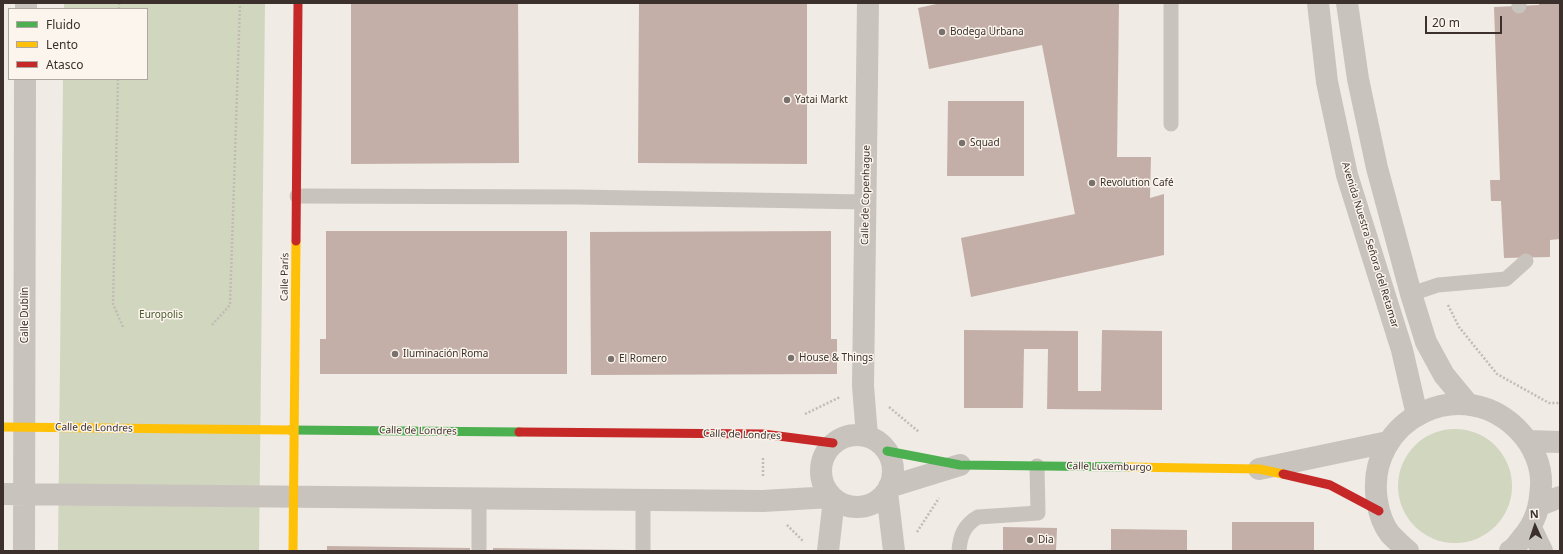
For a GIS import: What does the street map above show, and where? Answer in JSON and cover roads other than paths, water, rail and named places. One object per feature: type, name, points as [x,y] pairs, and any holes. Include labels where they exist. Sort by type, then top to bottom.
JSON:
[{"type":"street","name":"Calle París","points":[[293,551],[298,3]]},
{"type":"street","name":"Calle de Copenhague","points":[[867,436],[862,386],[868,3]]},
{"type":"street","name":"Avenida Nuestra Señora del Retamar","points":[[1318,3],[1327,82],[1347,175],[1402,350],[1417,415]]},
{"type":"street","points":[[1347,3],[1358,79],[1377,168],[1411,294],[1426,342],[1444,375],[1468,404]]},
{"type":"street","name":"Calle Dublín","points":[[24,551],[25,80]]},
{"type":"street","name":"Calle de Copenhague","points":[[839,440],[862,386]]},
{"type":"street","points":[[1408,551],[1391,542],[1383,523],[1379,511],[1375,487],[1378,464],[1388,442],[1401,427],[1417,415],[1442,405],[1468,404],[1491,410],[1512,423],[1528,441],[1538,461],[1541,483],[1540,504],[1531,528],[1510,551]]},
{"type":"street","name":"Calle de Londres","points":[[3,427],[763,434],[839,440]]},
{"type":"street","points":[[856,435],[867,436],[878,442],[887,451],[892,462],[893,475],[888,489],[878,500],[868,506],[856,507],[844,505],[832,498],[823,484],[820,470],[824,455],[839,440],[856,435]]},
{"type":"street","points":[[1528,441],[1560,442]]},
{"type":"street","name":"Calle Luxemburgo","points":[[1259,469],[1388,442]]},
{"type":"street","name":"Calle Luxemburgo","points":[[887,451],[960,465],[1259,469],[1330,485],[1379,511]]},
{"type":"street","name":"Calle Luxemburgo","points":[[888,489],[960,465]]},
{"type":"street","points":[[888,489],[894,551]]},
{"type":"street","points":[[3,494],[763,501],[832,498]]},
{"type":"street","points":[[1540,504],[1560,497]]},
{"type":"street","points":[[818,548],[832,498]]},
{"type":"street","points":[[1531,528],[1542,551]]},
{"type":"lane","points":[[1171,3],[1171,124]]},
{"type":"lane","points":[[297,196],[569,197],[866,202]]},
{"type":"lane","points":[[1411,294],[1438,285],[1506,279],[1526,262]]},
{"type":"lane","points":[[959,551],[960,539],[965,527],[978,517],[1038,512],[1037,466]]},
{"type":"lane","points":[[479,551],[480,498]]},
{"type":"lane","points":[[642,551],[643,500]]},
{"type":"place","name":"Bodega Urbana","points":[[942,32]]},
{"type":"place","name":"Yatai Markt","points":[[787,100]]},
{"type":"place","name":"Squad","points":[[962,143]]},
{"type":"place","name":"Revolution Café","points":[[1092,183]]},
{"type":"place","name":"Iluminación Roma","points":[[395,354]]},
{"type":"place","name":"House & Things","points":[[791,358]]},
{"type":"place","name":"El Romero","points":[[611,359]]},
{"type":"place","name":"Dia","points":[[1030,540]]},
{"type":"park label","name":"Europolis","points":[[161,315]]}]
